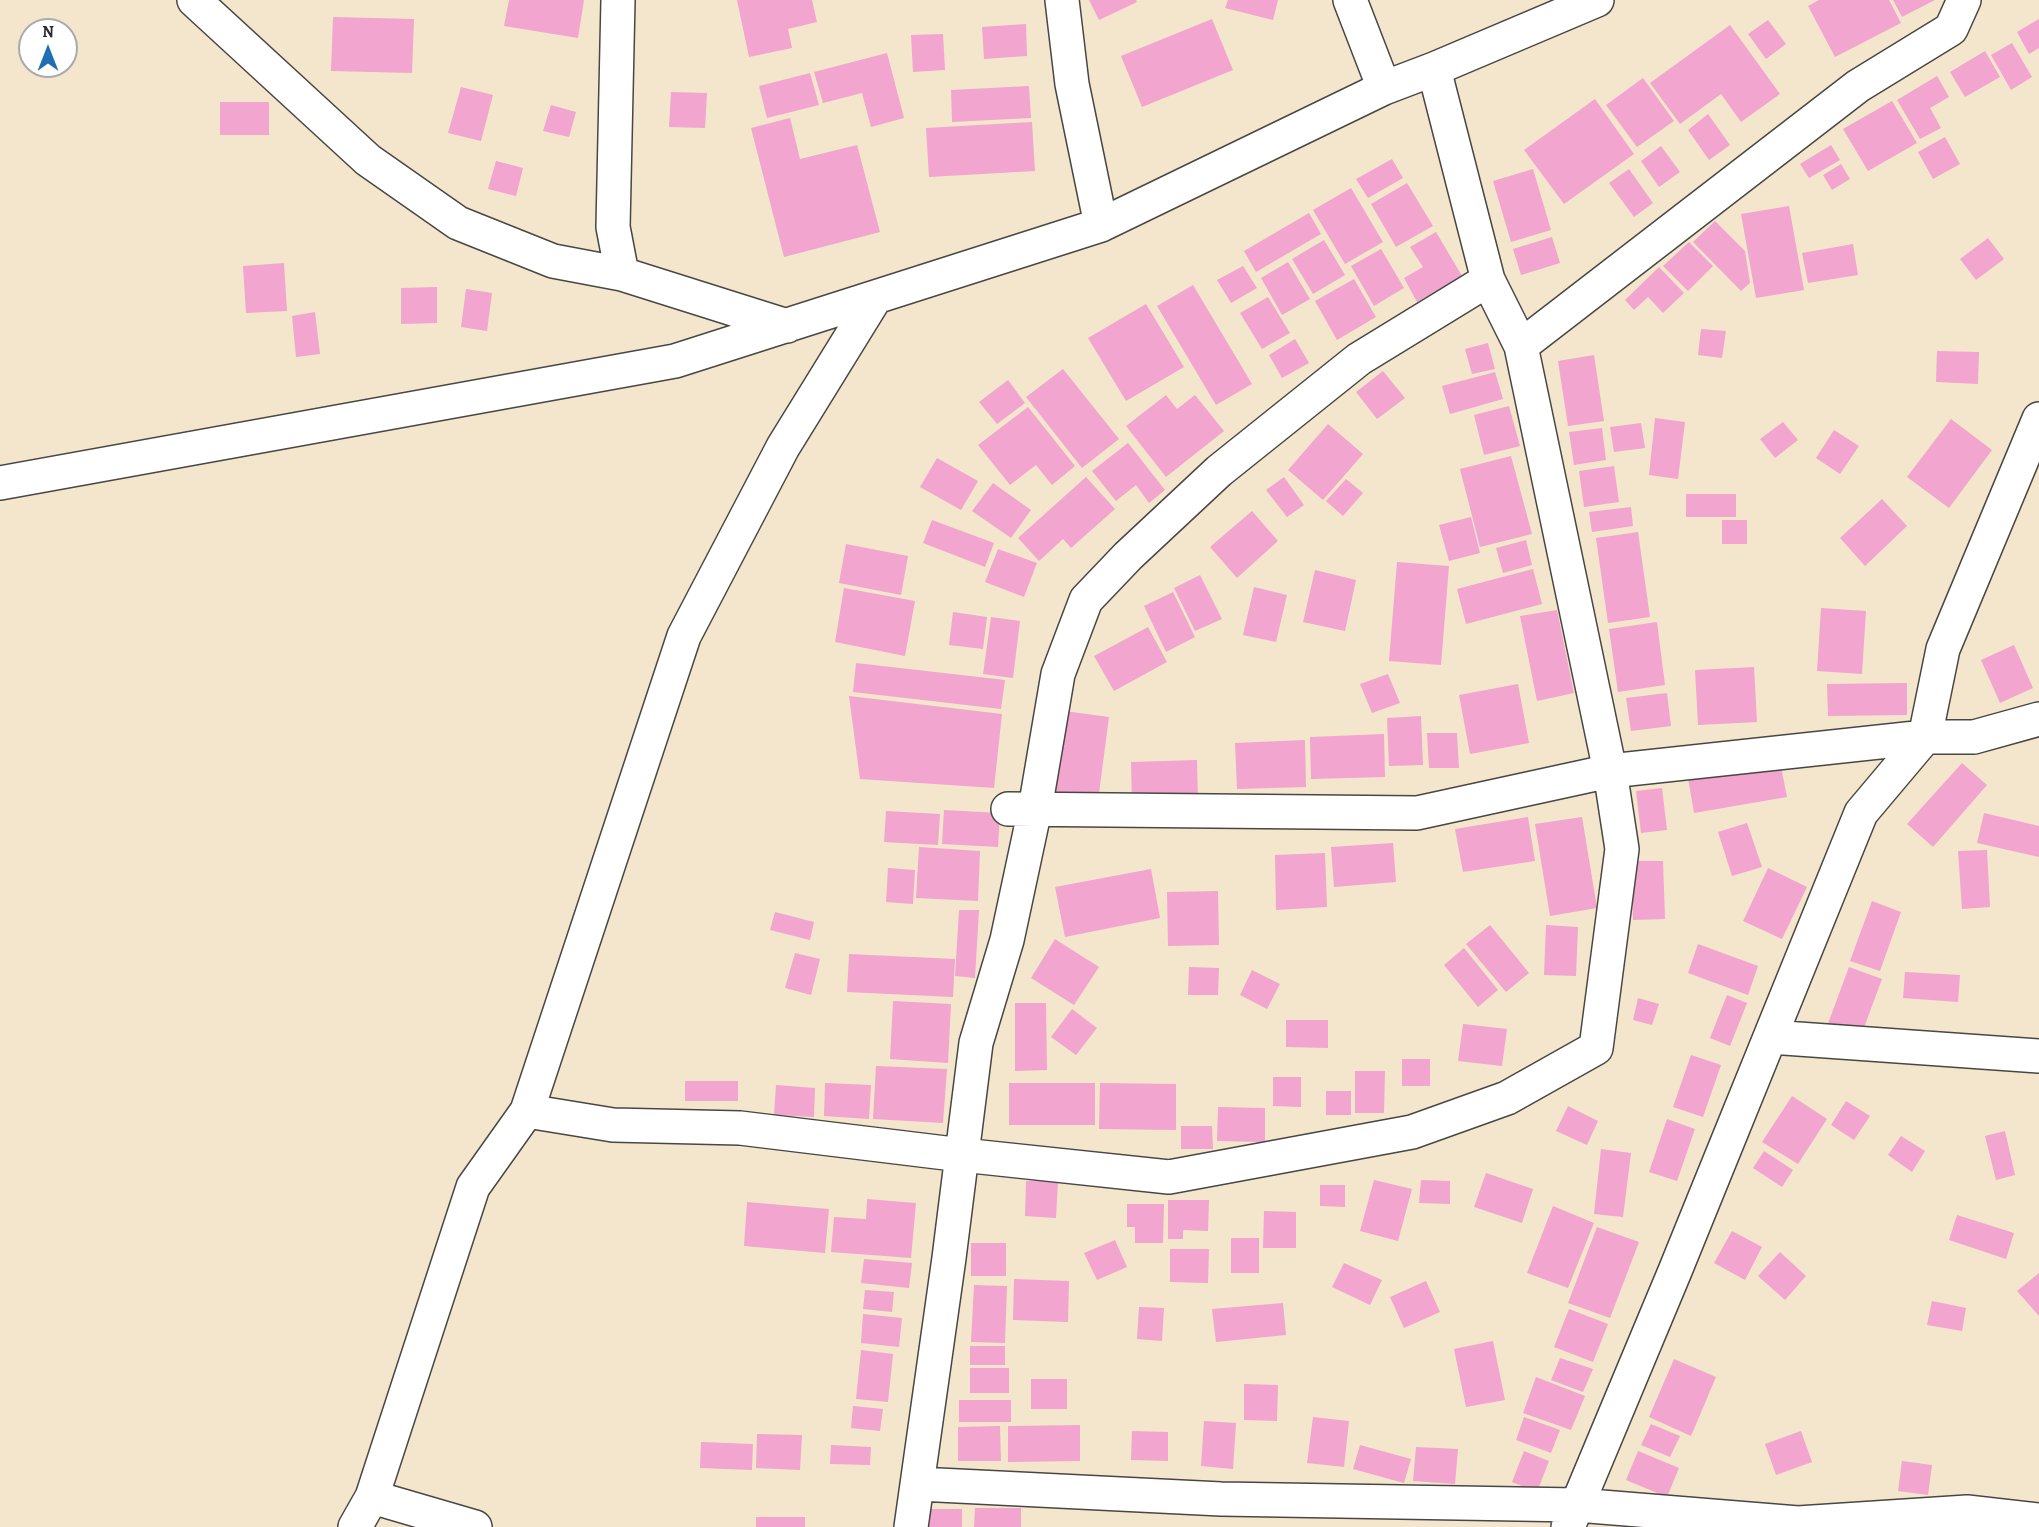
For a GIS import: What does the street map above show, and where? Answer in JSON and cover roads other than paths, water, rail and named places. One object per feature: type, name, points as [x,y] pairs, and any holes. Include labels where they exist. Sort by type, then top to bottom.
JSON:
[{"type":"street","points":[[194,0],[368,160],[458,223],[553,261],[622,274],[787,326]]},
{"type":"street","points":[[618,0],[613,227],[622,274]]},
{"type":"street","points":[[1062,0],[1072,84],[1101,225]]},
{"type":"street","points":[[1350,0],[1384,88]]},
{"type":"street","points":[[0,483],[675,361],[1101,225],[1384,88],[1597,0]]},
{"type":"street","points":[[1521,346],[1858,86],[1951,29],[1964,0]]},
{"type":"street","points":[[527,1111],[613,1125],[740,1128],[1169,1177],[1412,1132],[1507,1098],[1596,1048],[1622,849],[1610,771],[1521,346],[1488,280],[1434,69]]},
{"type":"street","points":[[911,1527],[976,1043],[1007,940],[1021,809],[1058,675],[1086,600],[1128,556],[1219,471],[1359,359],[1488,280]]},
{"type":"street","points":[[355,1527],[372,1497],[473,1187],[527,1111],[684,636],[783,447],[874,298]]},
{"type":"street","points":[[1572,1516],[1675,1271],[1861,813],[1925,737],[1943,649],[2039,419]]},
{"type":"street","points":[[1021,809],[1417,813],[1610,771],[1925,737],[1974,737],[2039,720]]},
{"type":"street","points":[[1770,1037],[2039,1056]]},
{"type":"street","points":[[918,1484],[1572,1516],[1798,1523],[1967,1512],[2039,1520]]},
{"type":"street","points":[[372,1497],[474,1527]]}]
